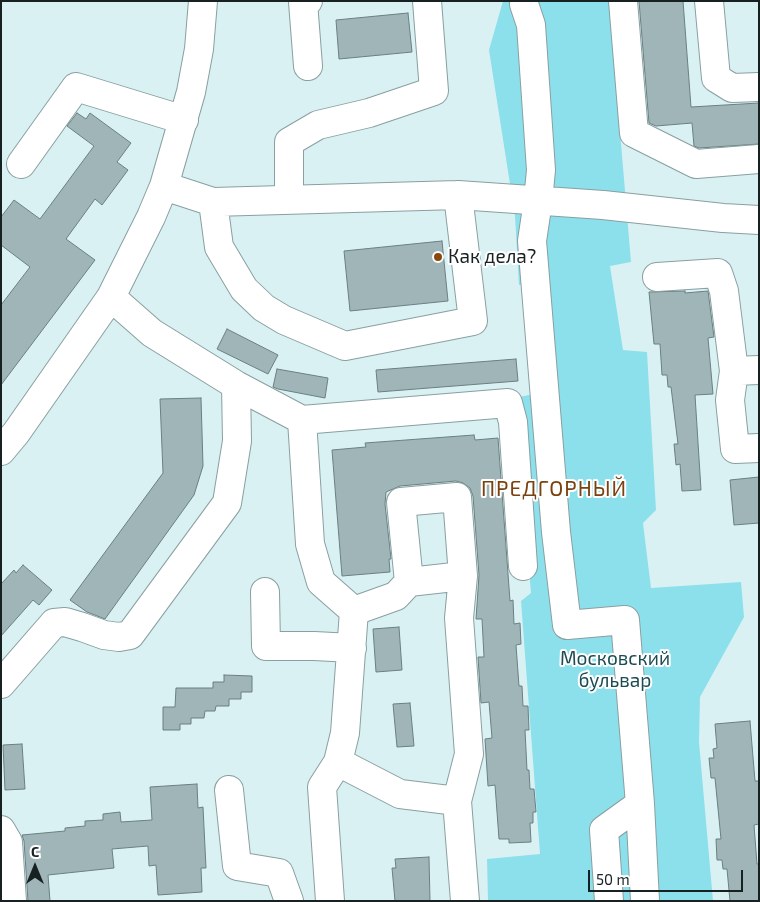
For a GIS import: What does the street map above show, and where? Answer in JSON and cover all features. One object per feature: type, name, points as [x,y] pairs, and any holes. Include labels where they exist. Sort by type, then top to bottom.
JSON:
[{"type":"street","points":[[1,451],[111,297],[164,186],[184,120],[198,49],[203,1]]},
{"type":"street","points":[[308,1],[303,2],[308,66]]},
{"type":"street","points":[[290,199],[290,142],[318,125],[369,113],[434,91],[426,1]]},
{"type":"street","points":[[623,1],[634,133],[696,164],[759,159]]},
{"type":"street","points":[[709,1],[716,78],[732,88],[759,87]]},
{"type":"street","points":[[524,3],[531,25],[529,98],[541,170],[538,201],[548,243],[548,342],[564,530],[580,623],[625,620],[640,804],[645,901]]},
{"type":"street","points":[[21,164],[76,87],[184,120]]},
{"type":"street","points":[[164,186],[213,202],[458,195],[603,205],[759,220]]},
{"type":"street","points":[[213,202],[219,247],[244,288],[264,308],[284,320],[345,346],[473,321],[458,195]]},
{"type":"street","points":[[657,277],[718,273],[746,371],[730,400],[735,449],[759,448]]},
{"type":"street","points":[[111,297],[152,333],[236,385],[302,420],[508,403],[513,422],[523,566]]},
{"type":"street","points":[[1,684],[54,623],[65,622],[104,635],[119,637],[130,634],[227,504],[237,440],[236,385]]},
{"type":"street","points":[[302,420],[310,544],[321,582],[354,612]]},
{"type":"street","points":[[409,582],[401,502],[456,497],[463,576],[458,618],[469,754],[457,801],[465,901]]},
{"type":"street","points":[[354,612],[396,596],[409,582],[463,576]]},
{"type":"street","points":[[265,592],[266,646],[352,648]]},
{"type":"street","points":[[330,901],[322,787],[338,762],[345,733],[354,612]]},
{"type":"street","points":[[338,762],[400,794],[457,801]]},
{"type":"street","points":[[229,790],[237,866],[280,873],[289,901]]},
{"type":"street","points":[[608,901],[604,830],[640,804]]},
{"type":"street","points":[[1,830],[8,842],[12,901]]},
{"type":"green space","name":"Московский бульвар","points":[[503,1],[609,1],[631,262],[610,266],[623,350],[647,352],[656,510],[643,523],[651,588],[741,582],[744,617],[700,697],[699,742],[713,901],[488,901],[487,859],[540,854],[521,601],[531,593],[514,398],[539,393],[529,284],[519,285],[515,216],[489,50]]},
{"type":"building","points":[[639,1],[683,1],[691,107],[759,103],[759,144],[699,148],[694,146],[692,123],[656,126],[649,123]]},
{"type":"building","points":[[408,13],[412,52],[339,59],[336,20]]},
{"type":"building","points":[[77,113],[86,119],[90,113],[131,143],[117,162],[128,170],[102,205],[95,199],[66,239],[95,260],[1,385],[1,305],[30,267],[1,245],[1,217],[14,200],[40,219],[94,146],[67,126]]},
{"type":"building","points":[[442,241],[448,301],[350,311],[344,251]]},
{"type":"building","points":[[685,291],[685,293],[708,291],[714,337],[708,338],[713,394],[695,395],[701,490],[682,491],[680,464],[676,465],[674,444],[678,444],[671,387],[668,387],[667,375],[662,375],[660,344],[654,344],[649,292]]},
{"type":"building","points":[[227,329],[278,355],[268,374],[217,349]]},
{"type":"building","points":[[516,359],[518,381],[378,392],[376,370]]},
{"type":"building","points":[[277,369],[328,378],[325,398],[273,387]]},
{"type":"building","points":[[201,398],[203,466],[194,495],[105,619],[87,612],[70,600],[163,473],[160,399]]},
{"type":"building","points":[[474,435],[475,440],[498,438],[510,601],[513,600],[514,624],[520,623],[521,644],[516,645],[519,686],[522,686],[523,706],[528,706],[529,730],[525,730],[527,770],[529,770],[530,789],[534,789],[536,812],[533,812],[533,823],[530,823],[531,842],[509,843],[509,839],[499,839],[495,785],[488,786],[485,739],[492,738],[489,702],[481,703],[478,657],[484,657],[482,619],[476,619],[479,575],[473,496],[470,488],[456,481],[400,486],[386,492],[385,504],[391,559],[389,559],[390,572],[342,576],[332,450],[366,447],[365,443]]},
{"type":"building","points":[[759,477],[759,523],[734,525],[730,480]]},
{"type":"building","points":[[23,565],[52,590],[39,605],[33,600],[1,636],[1,584],[14,570],[16,573]]},
{"type":"building","points":[[399,627],[402,670],[376,672],[373,629]]},
{"type":"building","points":[[224,675],[252,676],[252,692],[241,692],[241,699],[229,699],[229,706],[216,706],[215,711],[205,711],[204,718],[191,718],[191,724],[180,724],[180,730],[163,730],[163,707],[175,707],[176,688],[213,688],[213,682],[224,682]]},
{"type":"building","points":[[410,703],[414,746],[397,747],[393,704]]},
{"type":"building","points":[[750,721],[755,781],[759,781],[759,824],[754,825],[757,864],[759,864],[759,901],[730,901],[727,869],[723,869],[722,860],[717,860],[716,839],[721,839],[715,778],[711,778],[709,758],[714,758],[713,749],[717,748],[715,724]]},
{"type":"building","points":[[22,744],[25,789],[5,790],[3,745]]},
{"type":"building","points":[[197,784],[198,808],[203,807],[206,868],[201,868],[202,892],[158,895],[156,865],[149,866],[148,846],[112,849],[114,868],[48,875],[50,901],[28,901],[22,835],[65,831],[65,828],[85,826],[85,821],[103,820],[103,814],[120,812],[121,822],[152,820],[150,787]]},
{"type":"building","points":[[429,857],[430,901],[395,901],[392,868],[396,868],[395,859]]},
{"type":"place","name":"Как дела?","points":[[438,257]]},
{"type":"district","name":"ПРЕДГОРНЫЙ","points":[[554,489]]}]
